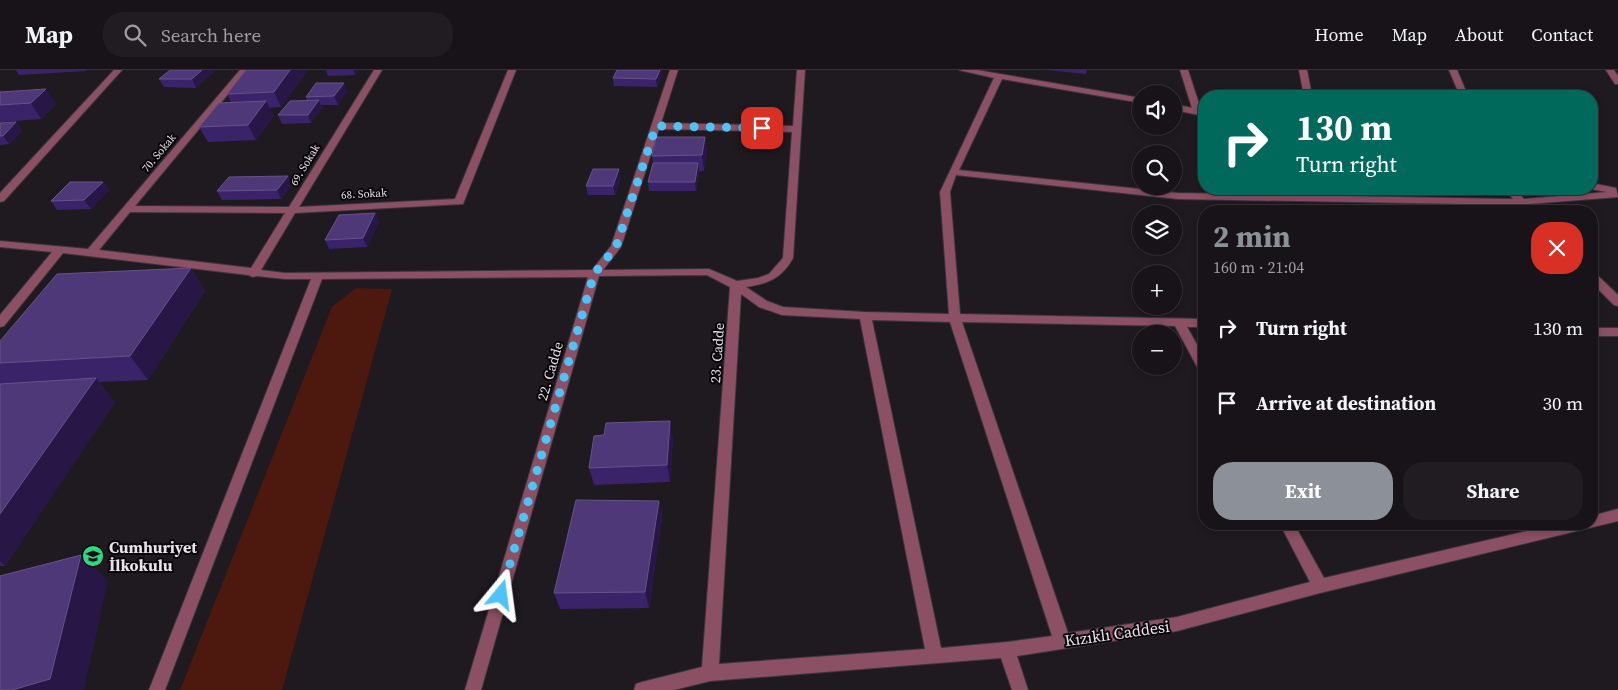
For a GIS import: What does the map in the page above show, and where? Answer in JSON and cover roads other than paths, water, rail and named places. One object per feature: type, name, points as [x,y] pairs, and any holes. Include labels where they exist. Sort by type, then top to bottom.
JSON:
[{"type":"street","points":[[0,199],[118,70]]},
{"type":"street","name":"70. Sokak","points":[[91,252],[244,70]]},
{"type":"street","name":"69. Sokak","points":[[253,274],[378,70]]},
{"type":"street","name":"68. Sokak","points":[[127,209],[292,210],[459,202],[512,70]]},
{"type":"street","name":"22. Cadde","points":[[473,690],[594,274],[616,247],[674,70]]},
{"type":"street","points":[[736,285],[770,279],[783,269],[788,258],[801,70]]},
{"type":"street","points":[[963,70],[1132,100]]},
{"type":"street","points":[[1184,70],[1198,107]]},
{"type":"street","points":[[1303,70],[1307,90]]},
{"type":"street","points":[[1452,70],[1461,90]]},
{"type":"street","points":[[1610,70],[1618,82]]},
{"type":"street","points":[[999,76],[945,192],[955,318],[1062,641]]},
{"type":"street","points":[[1182,109],[1198,112]]},
{"type":"street","points":[[656,126],[797,128]]},
{"type":"street","points":[[953,172],[1178,196],[1520,202],[1596,195]]},
{"type":"street","points":[[1598,188],[1618,193]]},
{"type":"street","points":[[1598,195],[1618,193]]},
{"type":"street","points":[[1515,195],[1523,205]]},
{"type":"street","points":[[0,244],[91,252],[253,274],[709,272],[736,285],[763,304],[782,311],[865,316],[1198,323]]},
{"type":"street","points":[[0,323],[60,249]]},
{"type":"street","points":[[156,690],[318,275]]},
{"type":"street","points":[[1598,282],[1618,302]]},
{"type":"street","name":"23. Cadde","points":[[710,673],[736,285]]},
{"type":"street","points":[[865,316],[934,655]]},
{"type":"street","points":[[1178,322],[1198,358]]},
{"type":"street","points":[[1598,332],[1618,332]]},
{"type":"street","points":[[1598,520],[1618,515]]},
{"type":"street","points":[[1290,530],[1320,586]]},
{"type":"street","name":"Kızıklı Caddesi","points":[[642,690],[710,673],[1007,650],[1177,624],[1320,586],[1557,530]]},
{"type":"street","points":[[1007,650],[1020,690]]},
{"type":"place","name":"Cumhuriyet İlkokulu","points":[[93,556]]}]
